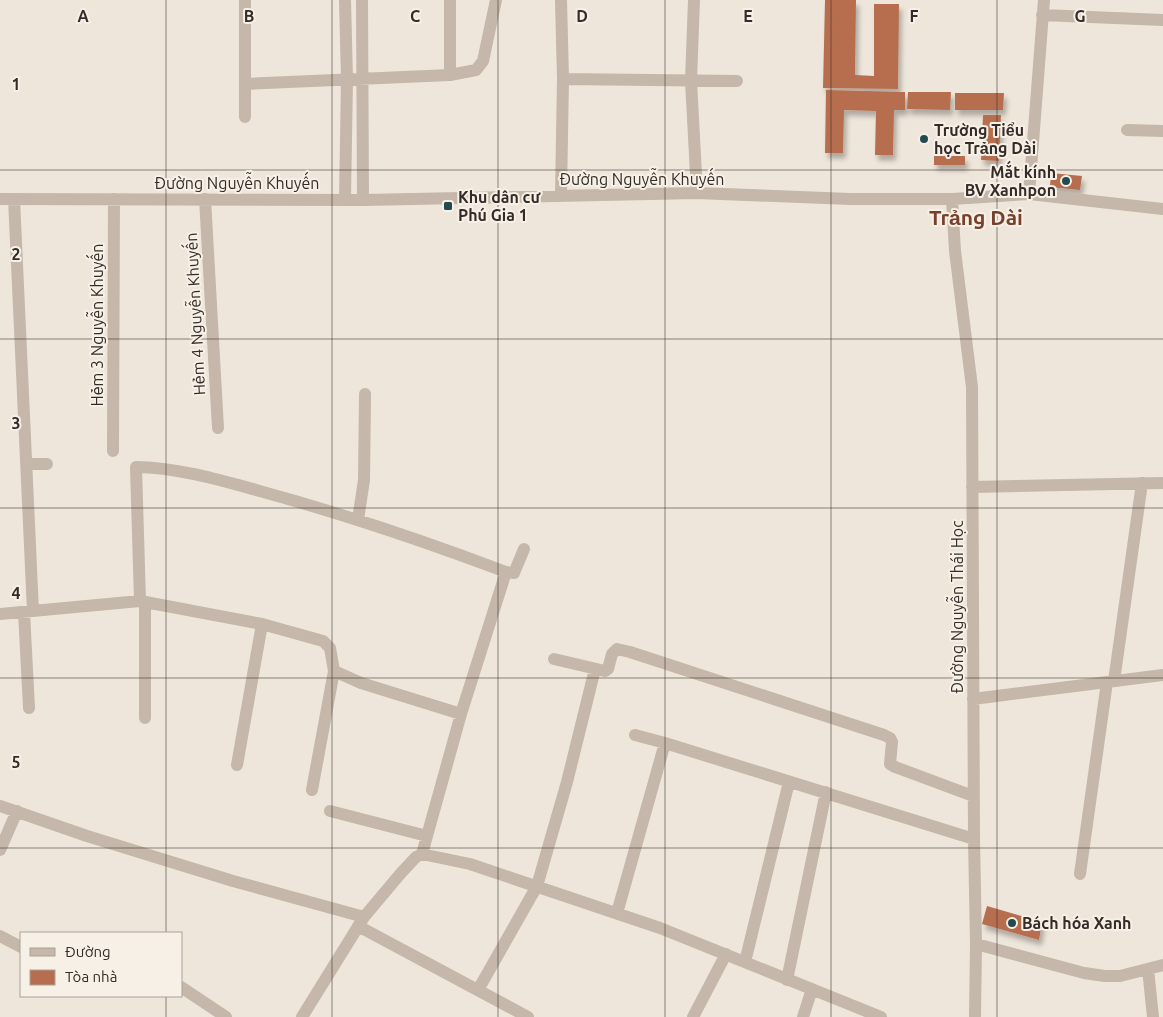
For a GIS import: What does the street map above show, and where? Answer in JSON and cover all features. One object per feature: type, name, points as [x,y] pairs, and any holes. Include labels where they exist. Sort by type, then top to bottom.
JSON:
[{"type":"street","points":[[245,0],[245,117]]},
{"type":"street","points":[[345,0],[347,79],[345,199]]},
{"type":"street","points":[[362,0],[363,200]]},
{"type":"street","points":[[450,0],[450,75]]},
{"type":"street","points":[[246,84],[450,75],[476,70],[481,66],[496,0]]},
{"type":"street","points":[[561,0],[563,78],[561,195]]},
{"type":"street","points":[[694,0],[692,81],[696,193]]},
{"type":"street","points":[[1029,194],[1044,0]]},
{"type":"street","points":[[1042,15],[1163,20]]},
{"type":"street","points":[[563,78],[737,81]]},
{"type":"street","points":[[1126,130],[1163,131]]},
{"type":"street","name":"Đường Nguyễn Khuyến","points":[[0,199],[363,200],[696,193],[850,199],[952,199],[1029,194],[1163,208]]},
{"type":"street","name":"Hẻm 3 Nguyễn Khuyến","points":[[113,451],[114,198]]},
{"type":"street","points":[[14,199],[27,464],[29,708]]},
{"type":"street","name":"Hẻm 4 Nguyễn Khuyến","points":[[205,199],[218,428]]},
{"type":"street","name":"Đường Nguyễn Thái Học","points":[[952,199],[955,251],[972,386],[975,1017]]},
{"type":"street","points":[[358,520],[364,480],[366,394]]},
{"type":"street","points":[[27,464],[47,464]]},
{"type":"street","points":[[145,718],[143,602],[136,468],[152,467],[230,483],[318,507],[438,546],[506,572],[514,573],[524,549]]},
{"type":"street","points":[[1080,874],[1142,483]]},
{"type":"street","points":[[972,487],[1163,483]]},
{"type":"street","points":[[422,854],[461,714],[506,572]]},
{"type":"street","points":[[0,614],[143,602],[262,624],[323,641],[330,648],[334,671],[312,790]]},
{"type":"street","points":[[237,764],[262,624]]},
{"type":"street","points":[[554,659],[607,670],[612,654],[622,649],[884,735],[890,738],[892,742],[890,764],[973,796]]},
{"type":"street","points":[[478,990],[538,886],[567,782],[595,669]]},
{"type":"street","points":[[334,671],[361,682],[461,714]]},
{"type":"street","points":[[973,699],[1163,675]]},
{"type":"street","points":[[635,736],[665,743],[974,838]]},
{"type":"street","points":[[617,913],[665,743]]},
{"type":"street","points":[[745,962],[789,782]]},
{"type":"street","points":[[787,980],[826,792]]},
{"type":"street","points":[[0,806],[87,836],[361,922],[478,990],[505,1012],[528,1017]]},
{"type":"street","points":[[0,850],[17,811]]},
{"type":"street","points":[[330,811],[427,836]]},
{"type":"street","points":[[302,1017],[361,922],[401,873],[416,857],[422,854],[470,864],[660,928],[879,1017]]},
{"type":"street","points":[[0,936],[20,946]]},
{"type":"street","points":[[976,944],[1084,973],[1098,975],[1120,976],[1163,965]]},
{"type":"street","points":[[693,1017],[726,954]]},
{"type":"street","points":[[1148,969],[1153,1017]]},
{"type":"street","points":[[182,988],[226,1017]]},
{"type":"street","points":[[803,1017],[812,989]]},
{"type":"building","points":[[825,0],[856,0],[855,75],[874,76],[874,4],[899,4],[898,89],[823,88]]},
{"type":"building","points":[[826,90],[905,92],[905,110],[894,110],[893,155],[875,155],[876,111],[844,110],[843,153],[825,153]]},
{"type":"building","points":[[908,92],[951,92],[950,110],[907,109]]},
{"type":"building","points":[[955,93],[1004,93],[1003,110],[955,110]]},
{"type":"building","points":[[983,115],[1001,115],[999,161],[981,160]]},
{"type":"building","points":[[934,156],[965,156],[965,165],[934,165]]},
{"type":"building","points":[[1051,173],[1082,176],[1080,190],[1050,187]]},
{"type":"building","name":"Bách hóa Xanh","points":[[987,906],[1042,922],[1039,940],[982,924]]},
{"type":"place","name":"Trường Tiểu học Trảng Dài","points":[[924,139]]},
{"type":"place","name":"Mắt kính BV Xanhpon","points":[[1066,181]]},
{"type":"place","name":"Khu dân cư Phú Gia 1","points":[[448,206]]},
{"type":"place","name":"Bách hóa Xanh","points":[[1012,923]]},
{"type":"district","name":"Trảng Dài","points":[[976,217]]}]
